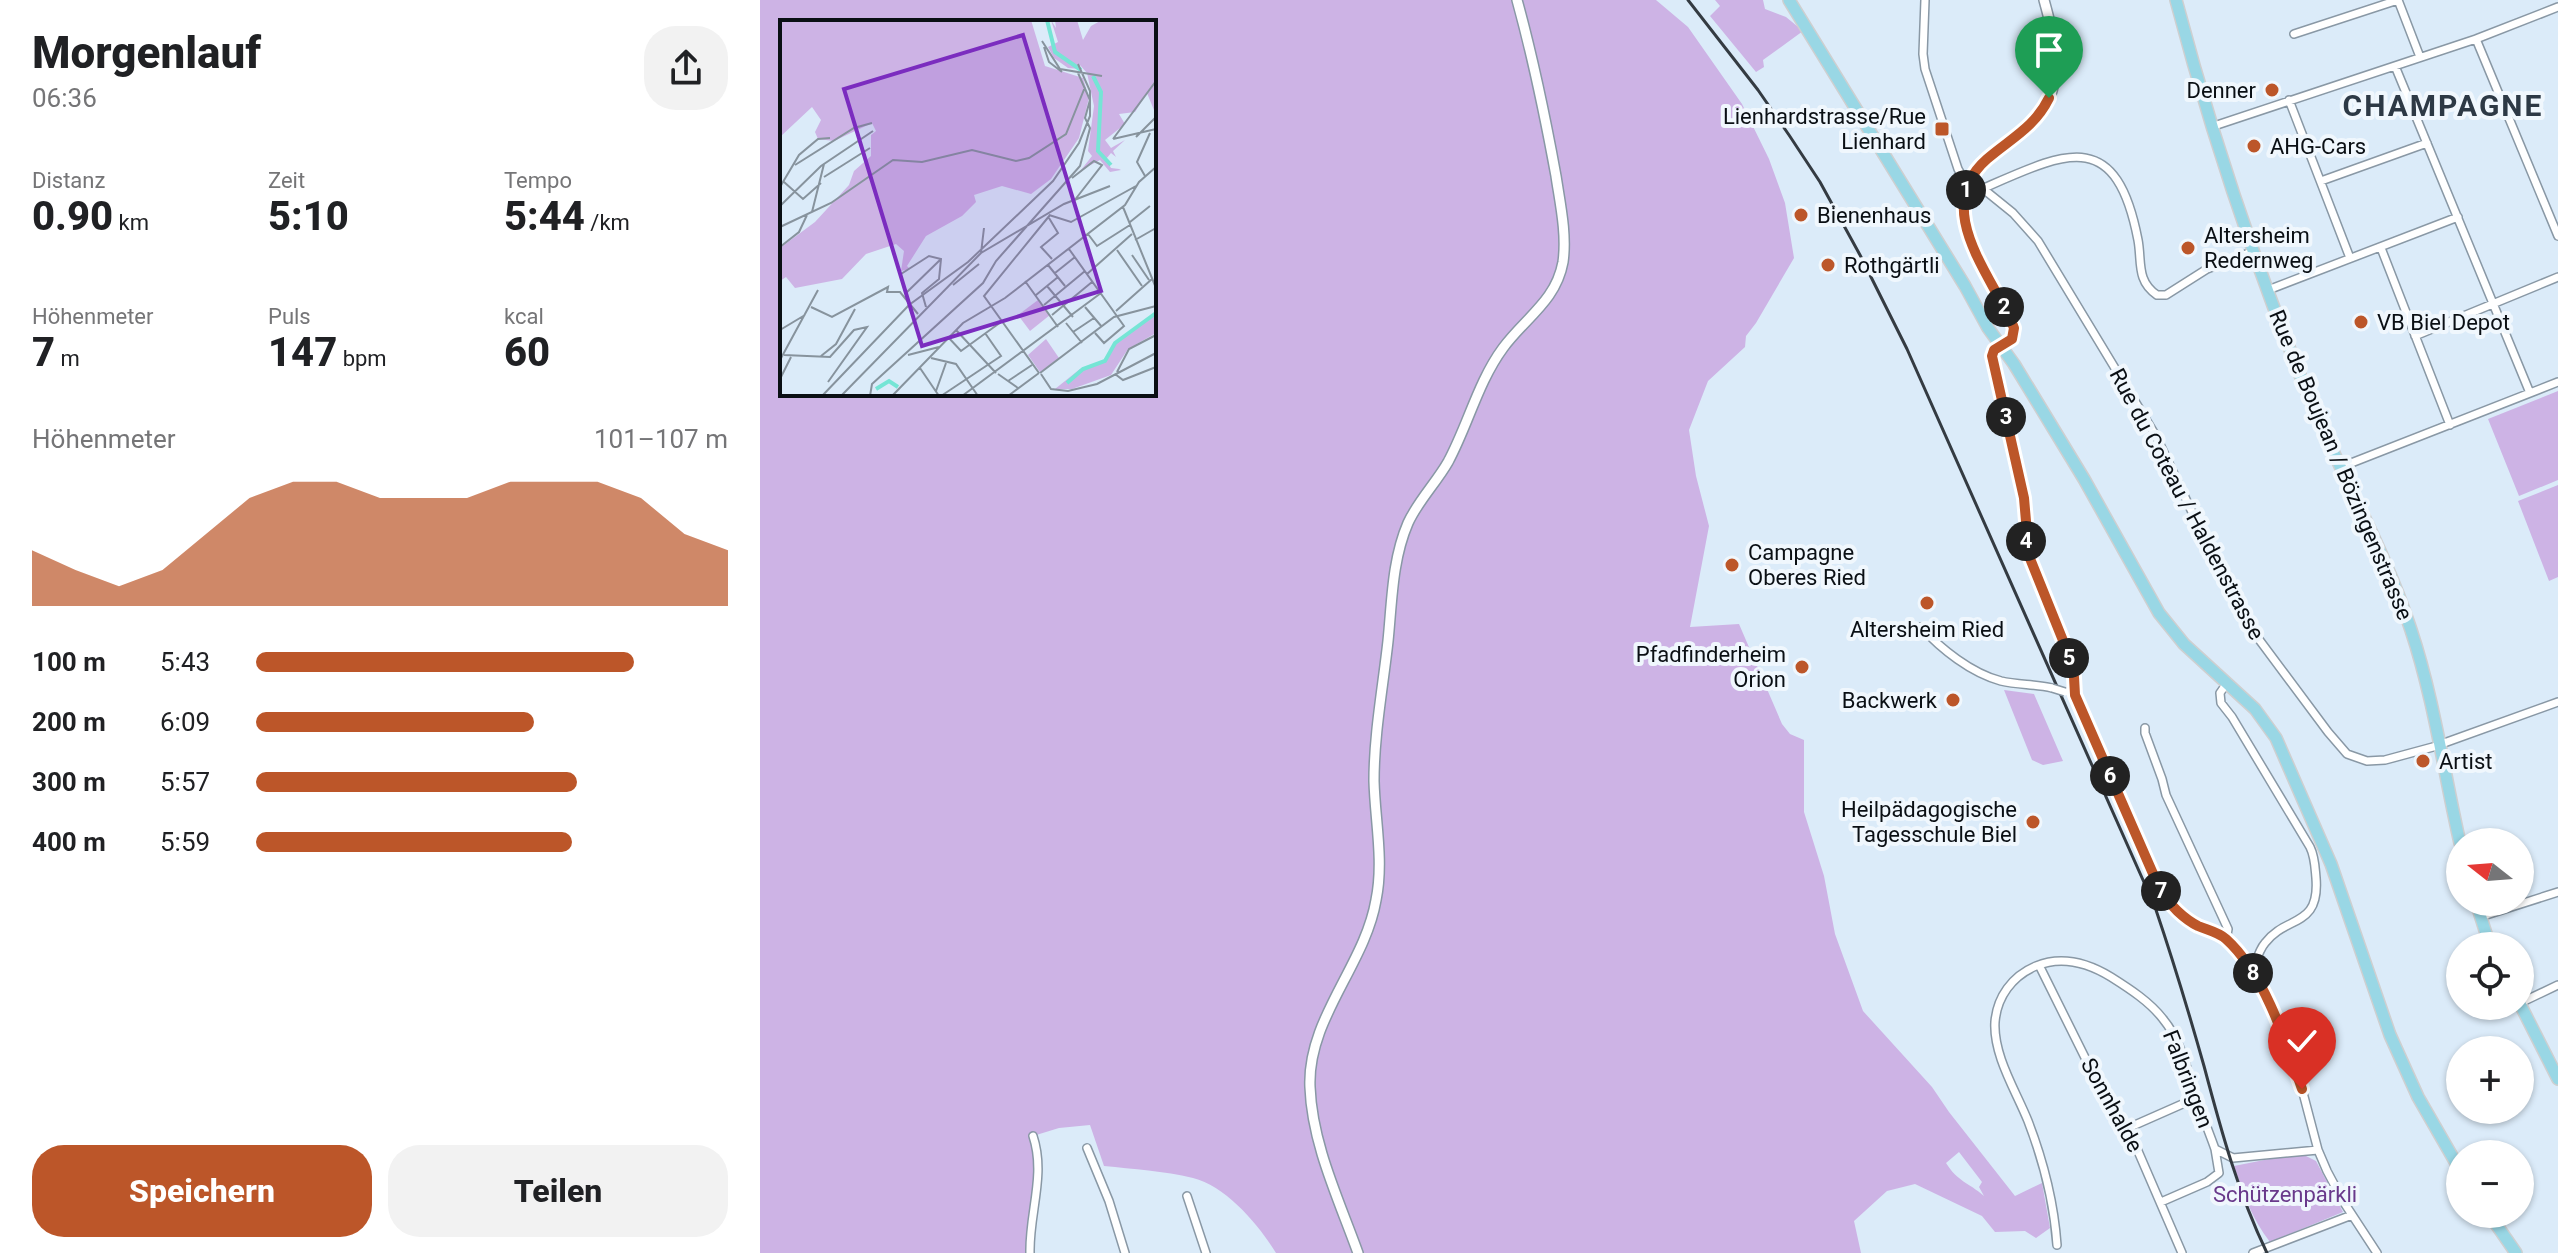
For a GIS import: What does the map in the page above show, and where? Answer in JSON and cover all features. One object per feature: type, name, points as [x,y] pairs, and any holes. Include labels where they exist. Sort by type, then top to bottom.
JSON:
[{"type":"main road","points":[[1789,0],[2084,479],[2159,613],[2184,644],[2263,718],[2282,750],[2335,875],[2390,1035],[2418,1097],[2446,1146]]},
{"type":"main road","name":"Rue de Boujean / Bözingenstrasse","points":[[2176,0],[2211,127],[2302,382],[2404,609],[2420,660],[2457,828]]},
{"type":"main road","points":[[2480,917],[2485,932]]},
{"type":"main road","points":[[2528,1020],[2556,1072]]},
{"type":"main road","points":[[2499,1228],[2516,1253]]},
{"type":"street","points":[[1358,1253],[1314,1124],[1310,1075],[1318,1038],[1366,936],[1378,891],[1374,775],[1395,567],[1408,522],[1448,463],[1488,372],[1504,347],[1545,304],[1554,290],[1563,264],[1560,200],[1532,57],[1517,0]]},
{"type":"street","points":[[1925,0],[1925,69],[1958,169],[1962,176],[1970,180]]},
{"type":"street","points":[[2044,0],[2056,60],[2049,98],[2034,121],[1986,160],[1970,180],[1963,206],[1966,229],[2014,328],[2012,339],[1994,350],[1992,356],[2024,498],[2027,547],[2066,648],[2074,677],[2075,695],[2161,892],[2168,902],[2195,924],[2226,940],[2252,973],[2283,1032],[2327,1171],[2377,1253]]},
{"type":"street","points":[[2294,34],[2398,0],[2420,57]]},
{"type":"street","points":[[2211,127],[2557,10]]},
{"type":"street","points":[[2476,39],[2558,236]]},
{"type":"street","points":[[2395,66],[2530,393]]},
{"type":"street","points":[[2289,100],[2350,258]]},
{"type":"street","points":[[2321,181],[2427,143]]},
{"type":"street","points":[[1984,188],[2043,162],[2065,158],[2100,162],[2123,188],[2137,238],[2141,274],[2157,295],[2166,295],[2207,269],[2254,251]]},
{"type":"street","name":"Rue du Coteau / Haldenstrasse","points":[[1970,180],[2013,213],[2038,241],[2156,436],[2249,626],[2347,754],[2367,761],[2385,760],[2557,704]]},
{"type":"street","points":[[2268,290],[2458,217]]},
{"type":"street","points":[[2381,248],[2450,425]]},
{"type":"street","points":[[2415,336],[2558,277]]},
{"type":"street","points":[[2341,467],[2558,382]]},
{"type":"street","points":[[1921,627],[1937,644],[1988,677],[2075,695]]},
{"type":"street","points":[[2227,683],[2220,693],[2221,703],[2310,847],[2315,861],[2317,886],[2313,906],[2303,918],[2271,936],[2264,944],[2252,973]]},
{"type":"street","points":[[2145,728],[2166,795],[2228,929],[2226,940]]},
{"type":"street","points":[[2480,917],[2558,892]]},
{"type":"street","name":"Falbringen","points":[[2039,965],[2054,961],[2080,962],[2107,974],[2147,1003],[2163,1019],[2176,1039],[2215,1149],[2233,1158]]},
{"type":"street","points":[[2039,965],[2021,975],[2005,992],[1997,1011],[1995,1034],[2039,1153],[2051,1201],[2057,1245]]},
{"type":"street","name":"Sonnhalde","points":[[2039,965],[2116,1120],[2122,1127],[2128,1128],[2182,1253]]},
{"type":"street","points":[[2534,997],[2558,985]]},
{"type":"street","points":[[2128,1128],[2196,1098]]},
{"type":"street","points":[[1030,1253],[1032,1214],[1039,1175],[1039,1157],[1033,1136]]},
{"type":"street","points":[[1087,1148],[1109,1201],[1125,1253]]},
{"type":"street","points":[[2215,1149],[2219,1173]]},
{"type":"street","points":[[2161,1202],[2207,1182],[2233,1158],[2318,1150]]},
{"type":"street","points":[[1187,1196],[1206,1253]]},
{"type":"street","points":[[2253,1253],[2352,1215]]},
{"type":"green space","points":[[760,0],[1656,0],[1688,27],[1742,104],[1769,159],[1785,203],[1794,258],[1746,336],[1745,347],[1708,381],[1689,430],[1696,476],[1709,526],[1690,627],[1739,624],[1782,724],[1790,734],[1804,740],[1804,812],[1824,876],[1835,934],[1863,1011],[1932,1087],[2015,1196],[2042,1183],[2050,1228],[2036,1238],[2025,1231],[1995,1232],[1982,1216],[1915,1184],[1887,1191],[1854,1221],[1861,1253],[1276,1253],[1240,1208],[1205,1182],[1171,1174],[1104,1166],[1090,1125],[1059,1128],[1033,1136],[1039,1157],[1030,1253],[760,1253]],"holes":[[[1959,1152],[1982,1182],[1979,1187],[1984,1196],[1959,1178],[1946,1163]]]},
{"type":"green space","points":[[1715,0],[1763,0],[1765,9],[1786,17],[1803,31],[1763,60],[1764,67],[1756,72],[1710,16],[1720,6]]},
{"type":"green space","points":[[2558,391],[2558,480],[2519,496],[2488,419]]},
{"type":"green space","points":[[2558,485],[2558,577],[2549,581],[2518,501]]},
{"type":"green space","points":[[2004,690],[2034,694],[2063,761],[2043,765],[2032,760]]},
{"type":"green space","name":"Schützenpärkli","points":[[2300,1153],[2316,1161],[2343,1212],[2270,1242],[2253,1215],[2234,1166]]},
{"type":"railway","points":[[1688,0],[1758,90],[1820,182],[1907,349],[2155,907],[2231,1161],[2267,1253]]},
{"type":"place","name":"Denner","points":[[2272,90]]},
{"type":"place","name":"Lienhardstrasse/Rue Lienhard","points":[[1942,129]]},
{"type":"place","name":"AHG-Cars","points":[[2254,146]]},
{"type":"place","name":"Bienenhaus","points":[[1801,215]]},
{"type":"place","name":"Altersheim Redernweg","points":[[2188,248]]},
{"type":"place","name":"Rothgärtli","points":[[1828,265]]},
{"type":"place","name":"VB Biel Depot","points":[[2361,322]]},
{"type":"place","name":"Campagne Oberes Ried","points":[[1732,565]]},
{"type":"place","name":"Altersheim Ried","points":[[1927,603]]},
{"type":"place","name":"Pfadfinderheim Orion","points":[[1802,667]]},
{"type":"place","name":"Backwerk","points":[[1953,700]]},
{"type":"place","name":"Artist","points":[[2423,761]]},
{"type":"place","name":"Heilpädagogische Tagesschule Biel","points":[[2033,822]]},
{"type":"district","name":"CHAMPAGNE","points":[[2443,105]]},
{"type":"route","points":[[2049,98],[2024,131],[1981,164],[1966,189],[1963,206],[1970,240],[2014,328],[2010,342],[2000,345],[1992,356],[2024,498],[2029,556],[2066,648],[2074,677],[2075,695],[2161,892],[2168,902],[2195,924],[2226,940],[2252,973],[2283,1032],[2302,1089]]}]
